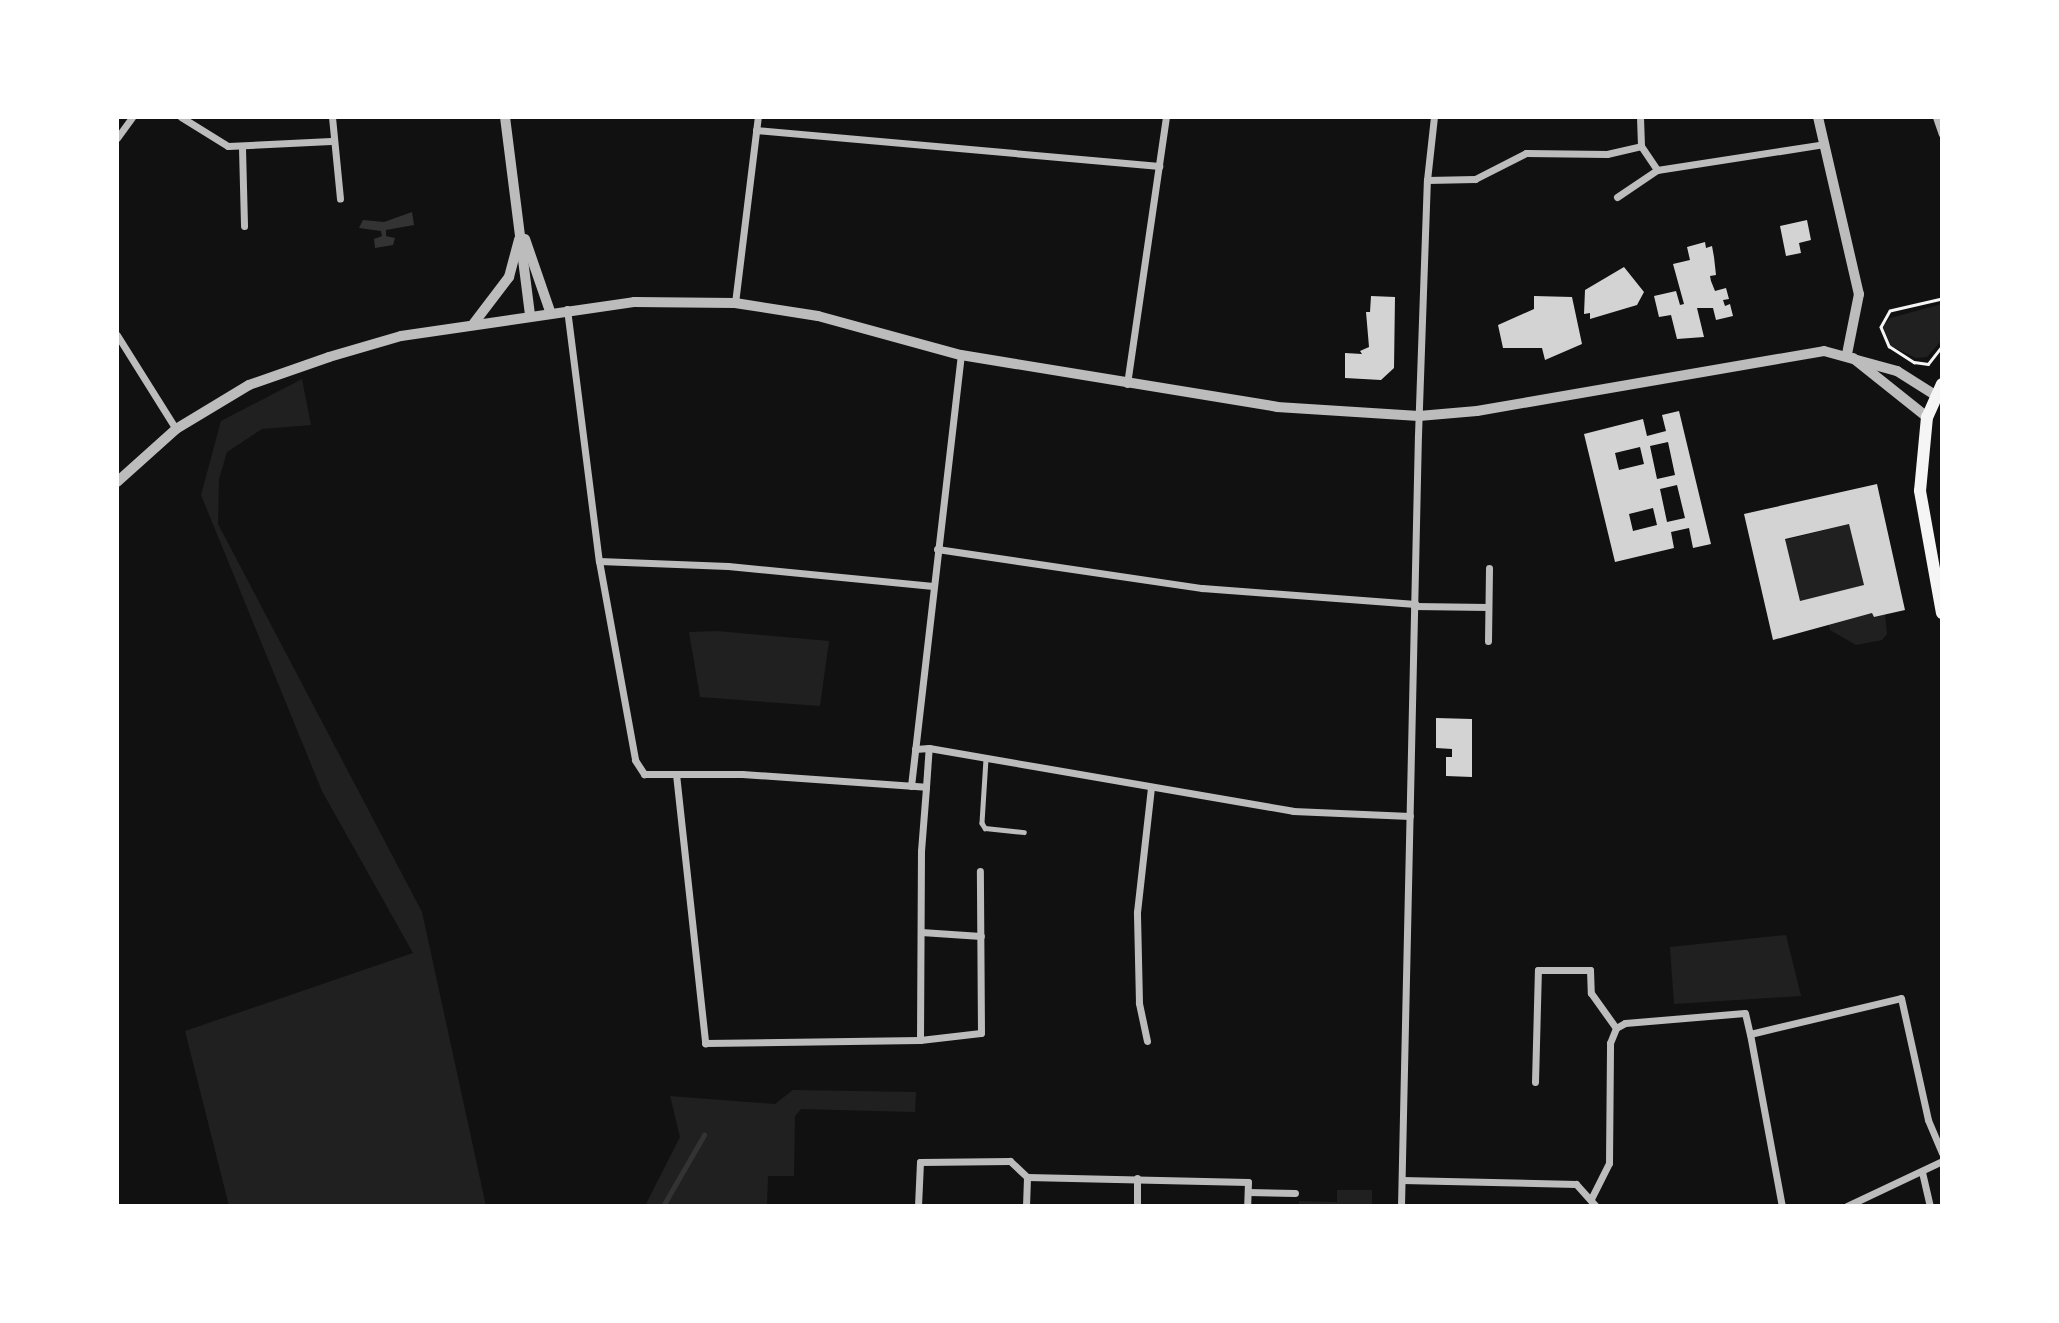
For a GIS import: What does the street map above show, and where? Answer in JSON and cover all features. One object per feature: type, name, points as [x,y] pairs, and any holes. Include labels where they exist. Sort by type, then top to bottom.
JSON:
[{"type":"main road","points":[[1939,389],[1927,417],[1920,491],[1942,613]]},
{"type":"street","points":[[117,138],[132,117]]},
{"type":"street","points":[[181,117],[229,146],[242,148],[331,141]]},
{"type":"street","points":[[332,117],[331,141],[340,199]]},
{"type":"street","points":[[505,117],[530,314]]},
{"type":"street","points":[[735,303],[758,117]]},
{"type":"street","points":[[1127,384],[1166,117]]},
{"type":"street","points":[[1401,1206],[1419,416],[1427,180],[1434,117]]},
{"type":"street","points":[[1640,117],[1641,146],[1657,170]]},
{"type":"street","points":[[1818,117],[1859,294],[1847,354]]},
{"type":"street","points":[[1936,117],[1942,134]]},
{"type":"street","points":[[756,130],[1159,166]]},
{"type":"street","points":[[1617,197],[1657,170],[1824,144]]},
{"type":"street","points":[[1427,180],[1475,179],[1526,153],[1607,154],[1641,146]]},
{"type":"street","points":[[242,148],[244,226]]},
{"type":"street","points":[[521,229],[550,311]]},
{"type":"street","points":[[474,324],[509,277],[521,229]]},
{"type":"street","points":[[117,482],[176,429],[249,386],[401,336],[550,311],[634,302],[735,303],[818,316],[961,355],[1277,407],[1419,416],[1536,402],[1801,352],[1847,354],[1939,389]]},
{"type":"street","points":[[567,309],[599,561],[635,760],[644,774],[742,774],[926,787]]},
{"type":"street","points":[[117,335],[176,429]]},
{"type":"street","points":[[1847,354],[1927,417]]},
{"type":"street","points":[[911,786],[961,355]]},
{"type":"street","points":[[937,549],[1202,589],[1414,605],[1488,607]]},
{"type":"street","points":[[599,561],[728,566],[933,586]]},
{"type":"street","points":[[1488,641],[1489,568]]},
{"type":"street","points":[[915,749],[929,748],[1293,811],[1410,816]]},
{"type":"street","points":[[920,1040],[920,932],[929,748]]},
{"type":"street","points":[[676,774],[705,1043],[920,1040],[981,1033],[980,871]]},
{"type":"street","points":[[1147,1041],[1139,1003],[1137,912],[1151,788]]},
{"type":"street","points":[[920,932],[981,936]]},
{"type":"street","points":[[1535,1082],[1538,970],[1590,970],[1591,993],[1616,1028]]},
{"type":"street","points":[[1750,1034],[1901,998],[1928,1120],[1942,1153]]},
{"type":"street","points":[[1402,1181],[1576,1184],[1593,1203],[1609,1163],[1610,1043],[1616,1028],[1625,1023],[1745,1013],[1782,1206]]},
{"type":"street","points":[[918,1206],[920,1162],[1010,1161],[1027,1177],[1248,1182],[1247,1206]]},
{"type":"street","points":[[1847,1206],[1942,1161]]},
{"type":"street","points":[[1922,1172],[1930,1206]]},
{"type":"street","points":[[1026,1206],[1027,1177]]},
{"type":"street","points":[[1137,1178],[1137,1206]]},
{"type":"street","points":[[1248,1192],[1295,1194]]},
{"type":"lane","points":[[986,759],[982,823],[985,828],[1024,832]]},
{"type":"path","points":[[1942,299],[1890,311],[1881,327],[1889,346],[1914,362],[1928,365],[1942,346]]},
{"type":"shaded area","points":[[412,212],[414,225],[386,230],[386,236],[395,238],[393,245],[375,248],[374,239],[382,236],[381,231],[359,228],[363,220],[384,222]]},
{"type":"shaded area","points":[[1942,304],[1942,340],[1927,357],[1916,358],[1891,346],[1883,327],[1890,318]]},
{"type":"shaded area","points":[[302,379],[311,425],[262,429],[227,452],[219,479],[218,524],[422,912],[486,1206],[229,1206],[185,1031],[413,953],[322,791],[201,495],[221,421]]},
{"type":"shaded area","points":[[1849,524],[1864,585],[1800,601],[1785,540]]},
{"type":"shaded area","points":[[1872,613],[1874,617],[1885,614],[1887,634],[1882,640],[1856,645],[1830,630],[1828,623]]},
{"type":"shaded area","points":[[717,631],[829,641],[820,706],[700,697],[689,632]]},
{"type":"shaded area","points":[[1786,935],[1801,996],[1674,1004],[1670,947]]},
{"type":"shaded area","points":[[793,1090],[916,1092],[915,1112],[801,1109],[795,1116],[794,1176],[768,1176],[767,1206],[645,1206],[680,1137],[670,1096],[775,1104]]},
{"type":"shaded area","points":[[1337,1190],[1372,1190],[1372,1206],[1299,1206],[1299,1201],[1337,1202]]},
{"type":"building","points":[[1807,220],[1811,240],[1799,243],[1801,253],[1786,256],[1780,226]]},
{"type":"building","points":[[1705,242],[1706,248],[1712,246],[1714,257],[1716,275],[1710,276],[1711,281],[1715,291],[1726,288],[1729,299],[1723,300],[1725,306],[1730,304],[1733,316],[1716,320],[1713,308],[1697,308],[1704,337],[1677,339],[1671,315],[1659,317],[1654,296],[1676,291],[1680,305],[1684,304],[1673,264],[1690,260],[1687,247]]},
{"type":"building","points":[[1624,267],[1644,292],[1637,305],[1590,319],[1590,313],[1584,314],[1585,290]]},
{"type":"building","points":[[1371,296],[1395,297],[1394,368],[1381,380],[1345,378],[1345,353],[1362,354],[1360,351],[1369,347],[1366,312],[1370,312]]},
{"type":"building","points":[[1534,296],[1572,297],[1582,344],[1545,360],[1542,348],[1503,348],[1498,325],[1534,309]]},
{"type":"building","points":[[1679,411],[1711,544],[1693,548],[1689,528],[1671,532],[1674,548],[1615,562],[1584,434],[1643,419],[1647,436],[1666,431],[1662,415]],"holes":[[[1668,442],[1675,475],[1657,479],[1650,446]],[[1640,447],[1644,464],[1619,470],[1615,453]],[[1677,485],[1685,518],[1667,522],[1660,489]],[[1653,508],[1657,525],[1633,531],[1629,514]]]},
{"type":"building","points":[[1877,484],[1905,610],[1874,617],[1872,613],[1773,640],[1744,514]],"holes":[[[1849,524],[1864,585],[1800,601],[1785,539]]]},
{"type":"building","points":[[1436,718],[1472,719],[1472,777],[1446,776],[1446,757],[1452,757],[1452,749],[1436,748]]},
{"type":"waterway","points":[[663,1206],[704,1135]]}]
